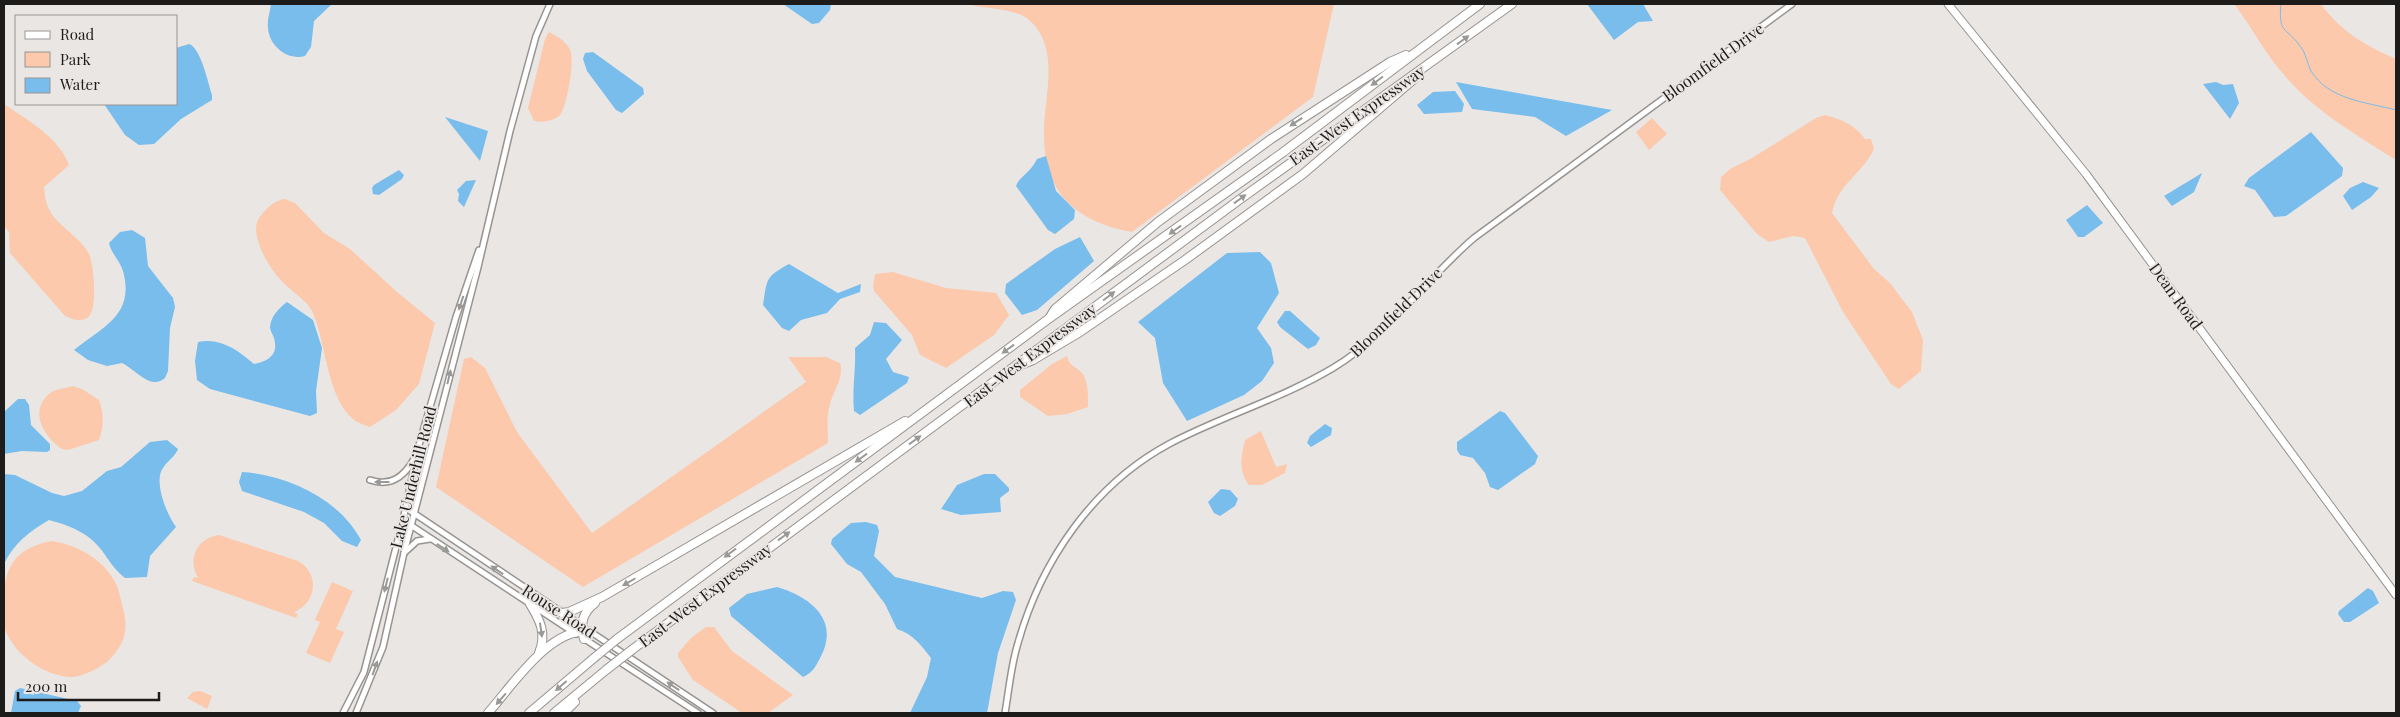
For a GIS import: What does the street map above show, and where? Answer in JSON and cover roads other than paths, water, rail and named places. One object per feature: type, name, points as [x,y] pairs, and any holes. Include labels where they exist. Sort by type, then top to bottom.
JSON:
[{"type":"highway","name":"East-West Expressway","points":[[529,713],[617,639],[1047,320],[1282,152],[1480,4]]},
{"type":"highway","name":"East-West Expressway","points":[[554,713],[633,649],[1239,200],[1512,4]]},
{"type":"highway","points":[[1047,320],[1055,309],[1158,222],[1271,139],[1390,62],[1415,52]]},
{"type":"highway","points":[[1014,367],[1033,360],[1080,332],[1185,260],[1302,174],[1412,82],[1423,68]]},
{"type":"highway","points":[[562,613],[569,612],[602,597],[896,425],[914,418]]},
{"type":"highway","points":[[584,639],[582,628],[585,614],[602,597]]},
{"type":"highway","points":[[530,604],[541,624],[543,634],[542,646],[536,658]]},
{"type":"highway","points":[[488,713],[536,658],[552,643],[582,628],[592,632]]},
{"type":"highway","points":[[564,713],[606,670]]},
{"type":"main road","name":"Dean Road","points":[[1948,4],[2089,177],[2396,595]]},
{"type":"street","name":"Lake Underhill Road","points":[[356,713],[383,647],[404,554],[510,131],[536,36],[550,4]]},
{"type":"street","name":"Bloomfield Drive","points":[[1005,713],[1017,645],[1036,591],[1067,536],[1083,515],[1116,483],[1168,445],[1313,379],[1350,357],[1369,343],[1448,261],[1474,238],[1792,4]]},
{"type":"street","name":"Lake Underhill Road","points":[[344,713],[364,672],[406,508],[417,454],[456,317],[483,240]]},
{"type":"street","points":[[370,480],[383,483],[399,478],[409,469],[417,454]]},
{"type":"street","name":"Rouse Road","points":[[406,508],[582,628]]},
{"type":"street","name":"Rouse Road","points":[[403,520],[430,540],[698,713]]},
{"type":"street","points":[[404,554],[417,541],[430,540]]},
{"type":"street","name":"Rouse Road","points":[[592,632],[714,713]]},
{"type":"water","points":[[271,4],[332,4],[314,21],[311,47],[305,56],[299,57],[286,54],[280,51],[272,41],[268,25]]},
{"type":"water","points":[[783,4],[831,4],[830,10],[819,23],[812,24]]},
{"type":"water","points":[[1587,4],[1643,4],[1653,21],[1638,22],[1614,40]]},
{"type":"water","points":[[189,44],[197,52],[206,75],[212,100],[181,119],[154,144],[139,145],[125,135],[105,105],[178,105],[178,47]]},
{"type":"water","points":[[593,52],[643,88],[644,94],[622,113],[616,110],[587,71],[583,59],[585,53]]},
{"type":"water","points":[[1456,82],[1612,110],[1566,136],[1535,117],[1472,109]]},
{"type":"water","points":[[2216,82],[2223,85],[2233,84],[2239,103],[2230,119],[2203,84]]},
{"type":"water","points":[[1455,91],[1464,104],[1462,112],[1424,114],[1417,105],[1433,92]]},
{"type":"water","points":[[445,117],[488,131],[480,161]]},
{"type":"water","points":[[2311,132],[2343,168],[2342,176],[2286,216],[2274,217],[2255,190],[2244,186],[2249,178]]},
{"type":"water","points":[[1046,156],[1056,191],[1075,210],[1074,219],[1055,234],[1048,230],[1016,186],[1037,159]]},
{"type":"water","points":[[399,170],[404,175],[402,179],[379,195],[373,194],[372,188],[374,185]]},
{"type":"water","points":[[2202,173],[2194,192],[2172,206],[2164,196]]},
{"type":"water","points":[[476,180],[464,207],[458,201],[459,194],[457,190],[466,181]]},
{"type":"water","points":[[2363,182],[2379,188],[2371,197],[2352,210],[2343,196],[2350,188]]},
{"type":"water","points":[[2087,205],[2103,223],[2084,237],[2078,237],[2066,220]]},
{"type":"water","points":[[132,230],[145,238],[148,266],[173,298],[175,307],[170,328],[168,371],[165,378],[154,382],[143,378],[122,363],[107,366],[88,360],[74,350],[106,326],[121,309],[125,299],[126,286],[123,271],[109,243],[120,232]]},
{"type":"water","points":[[1080,237],[1094,261],[1037,310],[1022,315],[1005,293],[1006,284],[1055,249]]},
{"type":"water","points":[[1260,252],[1271,263],[1279,293],[1257,328],[1271,348],[1274,363],[1262,381],[1244,395],[1187,421],[1163,383],[1155,338],[1138,322],[1227,253]]},
{"type":"water","points":[[789,264],[838,293],[861,284],[860,292],[840,299],[827,313],[801,320],[789,331],[782,328],[763,305],[765,289],[771,276]]},
{"type":"water","points":[[287,302],[313,320],[322,348],[316,391],[317,413],[310,416],[210,389],[197,380],[195,361],[198,342],[214,341],[221,343],[242,354],[254,364],[268,359],[275,349],[274,338],[270,328],[272,319]]},
{"type":"water","points":[[1285,311],[1290,311],[1320,338],[1316,345],[1308,349],[1280,327],[1277,322]]},
{"type":"water","points":[[874,322],[886,323],[902,340],[886,359],[893,372],[909,377],[907,383],[860,415],[854,411],[855,348],[870,335]]},
{"type":"water","points":[[18,399],[25,399],[29,405],[31,425],[50,444],[50,450],[47,452],[22,451],[4,454],[4,412]]},
{"type":"water","points":[[1500,411],[1505,413],[1538,456],[1535,464],[1498,490],[1490,487],[1485,473],[1473,458],[1460,455],[1457,450],[1457,442]]},
{"type":"water","points":[[1325,424],[1332,428],[1331,435],[1311,447],[1307,443],[1310,436]]},
{"type":"water","points":[[167,440],[178,449],[160,474],[160,489],[165,506],[176,527],[150,556],[147,577],[125,578],[115,569],[98,545],[86,535],[49,520],[23,538],[4,564],[4,474],[15,475],[52,493],[64,496],[82,491],[107,471],[121,467],[150,442]]},
{"type":"water","points":[[242,472],[277,478],[294,484],[326,501],[340,512],[351,525],[361,540],[357,547],[342,541],[324,523],[304,512],[242,491],[239,482]]},
{"type":"water","points":[[984,474],[995,474],[1009,488],[1009,491],[1000,498],[1001,512],[961,515],[941,509],[957,485]]},
{"type":"water","points":[[1221,489],[1230,490],[1238,499],[1235,506],[1220,516],[1214,513],[1208,502]]},
{"type":"water","points":[[866,522],[877,525],[879,531],[874,556],[895,577],[982,598],[1003,591],[1013,592],[1016,600],[998,653],[987,713],[910,713],[927,677],[931,658],[912,637],[897,629],[885,604],[861,572],[847,564],[831,544],[832,539],[851,523]]},
{"type":"water","points":[[777,587],[800,596],[818,610],[823,619],[826,641],[822,654],[813,670],[803,677],[731,616],[729,608],[747,594]]},
{"type":"water","points":[[2368,588],[2373,591],[2379,603],[2350,622],[2344,622],[2338,614],[2339,611]]},
{"type":"water","points":[[20,688],[77,701],[81,706],[78,713],[11,713],[15,691]]},
{"type":"waterway","points":[[2281,4],[2282,26],[2302,49],[2311,71],[2319,81],[2338,94],[2361,102],[2396,110]]}]
